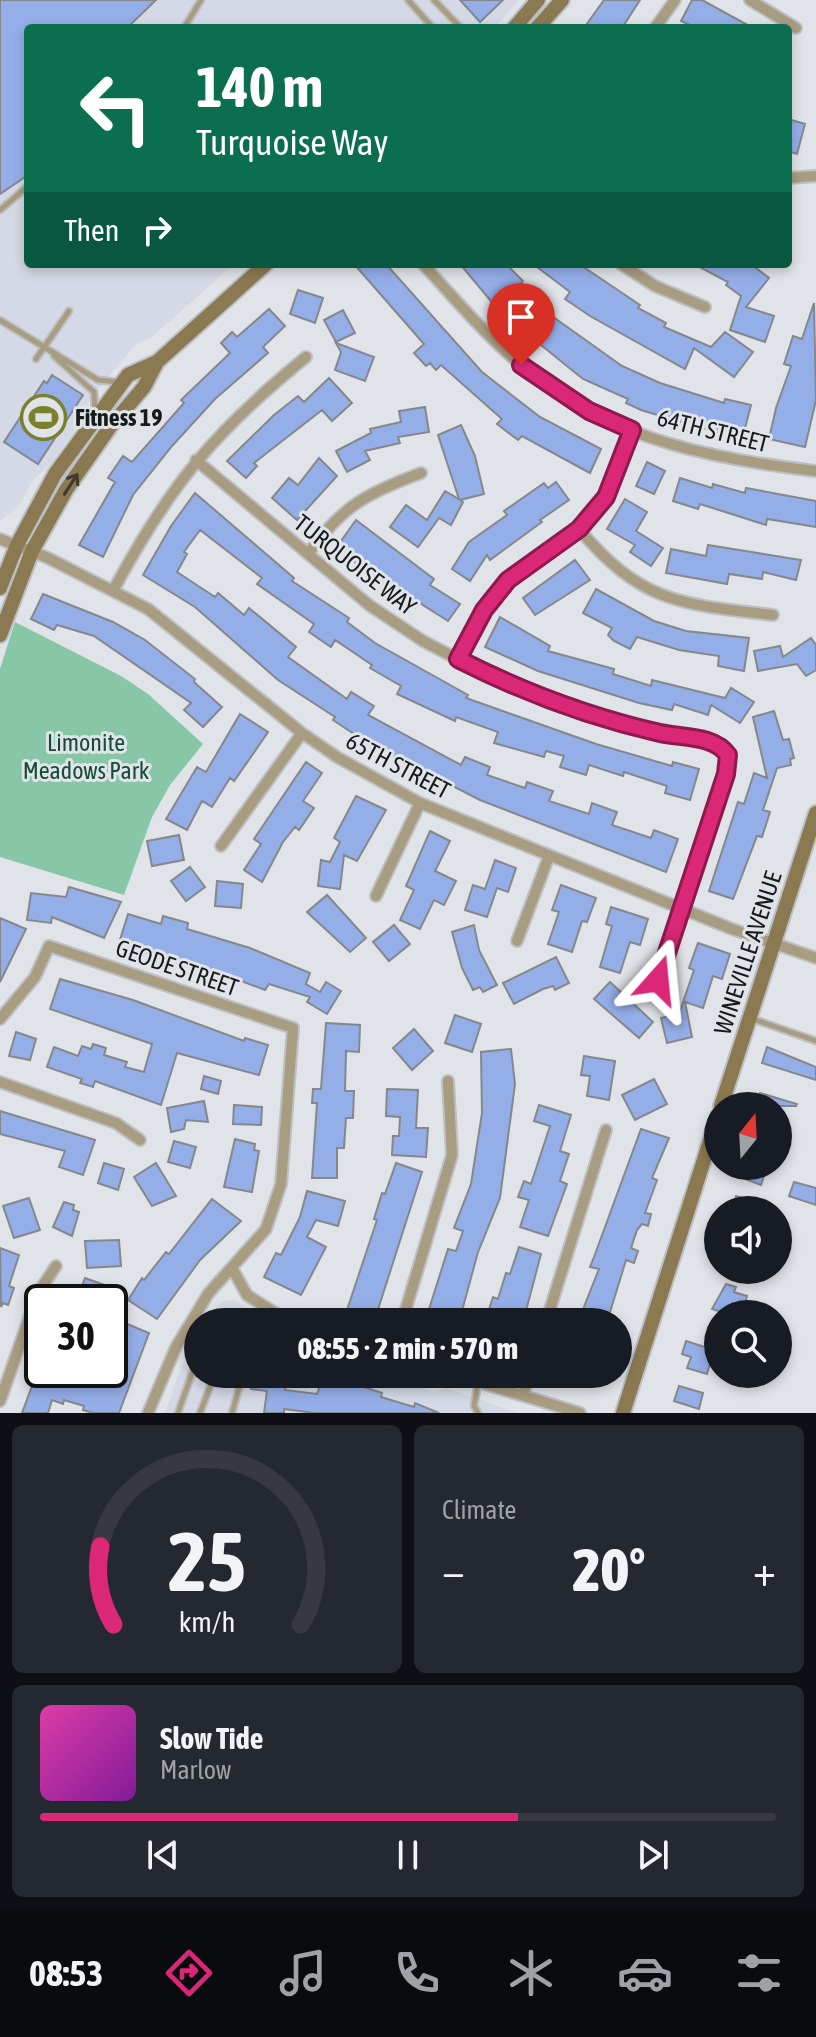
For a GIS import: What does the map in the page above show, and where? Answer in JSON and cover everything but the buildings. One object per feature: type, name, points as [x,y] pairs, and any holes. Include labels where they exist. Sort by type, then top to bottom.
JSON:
[{"type":"street","points":[[517,24],[538,0]]},
{"type":"street","points":[[541,24],[562,0]]},
{"type":"street","points":[[658,24],[675,0]]},
{"type":"street","points":[[750,0],[789,24]]},
{"type":"street","points":[[792,26],[796,28]]},
{"type":"street","points":[[792,178],[816,176]]},
{"type":"street","points":[[0,588],[17,545],[55,474],[122,382],[128,375],[157,362],[262,268]]},
{"type":"street","name":"64TH STREET","points":[[427,268],[500,348],[542,382],[589,411],[632,430],[726,459],[816,471]]},
{"type":"street","points":[[627,268],[655,286],[705,307]]},
{"type":"street","points":[[114,589],[155,514],[196,460],[246,406],[306,357]]},
{"type":"street","points":[[0,635],[32,551],[66,490],[110,427],[144,387],[157,362]]},
{"type":"street","points":[[458,659],[484,610],[508,580],[579,529],[606,497],[632,430]]},
{"type":"street","name":"TURQUOISE WAY","points":[[196,460],[395,625],[458,659],[554,703],[616,723],[714,741],[728,755],[726,774],[681,909]]},
{"type":"street","points":[[308,554],[327,528],[354,502],[421,473]]},
{"type":"street","points":[[579,529],[616,569],[652,592],[696,606],[773,615]]},
{"type":"street","name":"65TH STREET","points":[[0,539],[114,589],[168,622],[302,733],[337,757],[420,803],[681,909],[816,958]]},
{"type":"street","points":[[221,846],[302,733]]},
{"type":"street","points":[[376,896],[420,803]]},
{"type":"street","name":"WINEVILLE AVENUE","points":[[725,1092],[816,813]]},
{"type":"street","points":[[517,941],[549,856]]},
{"type":"street","points":[[658,980],[681,909]]},
{"type":"street","name":"GEODE STREET","points":[[0,1019],[35,977],[49,946],[293,1028],[281,1184],[266,1229],[232,1268]]},
{"type":"street","points":[[406,1308],[452,1155],[448,1081]]},
{"type":"street","points":[[0,1082],[116,1123],[140,1140]]},
{"type":"street","points":[[550,1308],[606,1130]]},
{"type":"street","points":[[623,1413],[704,1160]]},
{"type":"street","points":[[0,1401],[38,1293],[56,1266]]},
{"type":"street","points":[[148,1413],[176,1347],[208,1294],[232,1268],[247,1295],[267,1308]]},
{"type":"street","points":[[499,1388],[580,1413]]},
{"type":"street","points":[[523,1395],[525,1388]]},
{"type":"lane","points":[[186,24],[201,0]]},
{"type":"lane","points":[[408,0],[429,24]]},
{"type":"lane","points":[[434,0],[457,24]]},
{"type":"lane","points":[[0,210],[24,189]]},
{"type":"lane","points":[[36,359],[69,311]]},
{"type":"lane","points":[[0,320],[98,380],[122,382]]},
{"type":"lane","points":[[44,347],[94,392],[95,418]]},
{"type":"lane","points":[[749,1018],[816,1041]]},
{"type":"lane","points":[[178,1413],[187,1388]]},
{"type":"lane","points":[[200,1413],[210,1388]]},
{"type":"lane","points":[[232,1413],[239,1388]]},
{"type":"lane","points":[[478,1388],[474,1406],[478,1413]]},
{"type":"shaded area","points":[[0,0],[519,0],[498,24],[24,24],[24,268],[230,268],[152,337],[137,343],[89,400],[88,411],[52,462],[33,480],[18,507],[0,521]]},
{"type":"shaded area","points":[[235,1300],[245,1308],[217,1308],[222,1301]]},
{"type":"shaded area","points":[[184,1362],[184,1388],[422,1388],[434,1392],[447,1388],[517,1413],[165,1413]]},
{"type":"green space","name":"Limonite Meadows Park","points":[[15,622],[121,676],[148,694],[203,744],[170,785],[152,817],[124,895],[0,857],[0,669]]},
{"type":"place","name":"Fitness 19","points":[[44,418]]},
{"type":"route","points":[[521,365],[589,411],[632,430],[616,478],[606,497],[579,529],[508,580],[484,610],[458,659],[498,680],[554,703],[616,723],[686,739],[714,741],[728,755],[726,774],[658,980]]}]
